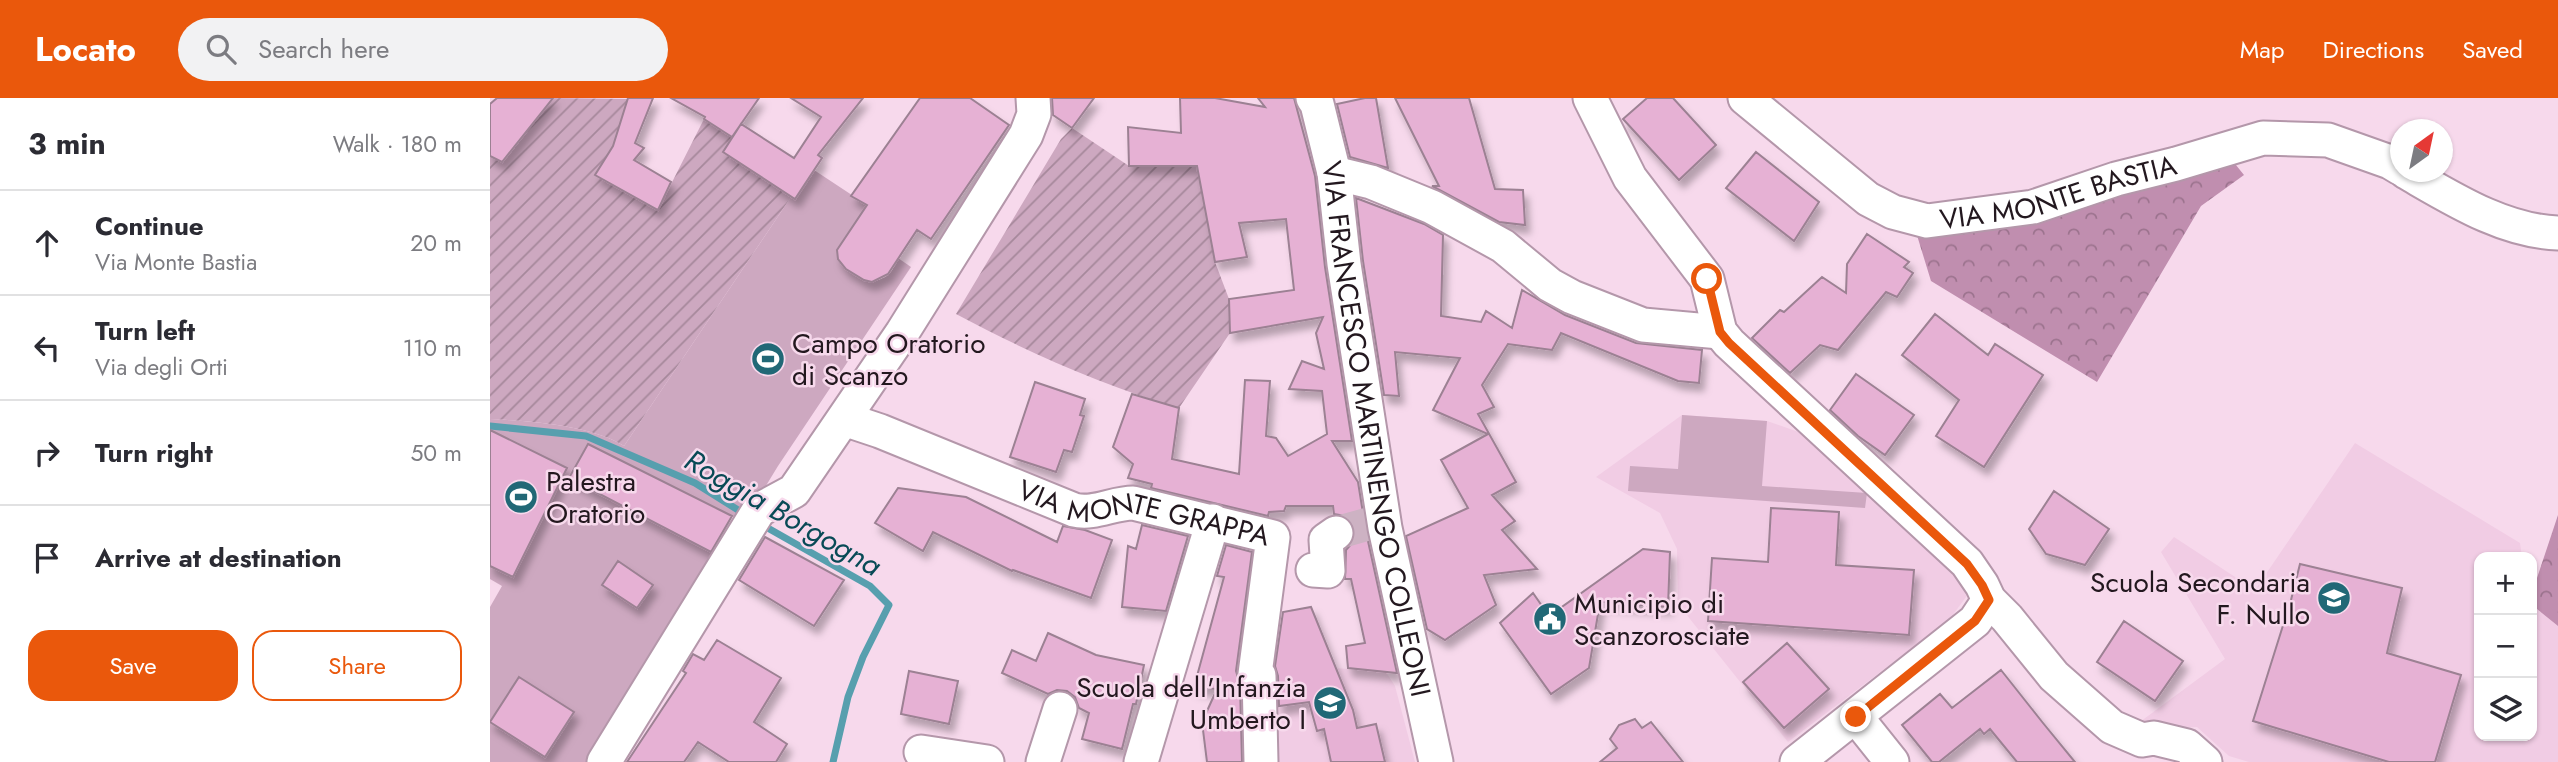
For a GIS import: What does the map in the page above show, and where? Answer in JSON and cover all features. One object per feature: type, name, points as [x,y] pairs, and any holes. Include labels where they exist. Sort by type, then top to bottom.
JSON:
[{"type":"street","points":[[604,762],[756,516],[794,491],[950,259],[1026,135],[1034,114],[1033,98]]},
{"type":"street","name":"VIA FRANCESCO MARTINENGO COLLEONI","points":[[1313,98],[1317,104],[1335,173],[1344,264],[1379,526],[1410,637],[1436,762]]},
{"type":"street","points":[[1590,98],[1630,178],[1707,279],[1720,332],[1729,343],[1967,564],[1989,600],[2054,676],[2112,727],[2142,740],[2154,738],[2187,746],[2205,762]]},
{"type":"street","name":"VIA MONTE BASTIA","points":[[1745,98],[1868,199],[1893,212],[1927,221],[2033,207],[2116,179],[2263,138],[2328,140],[2390,162]]},
{"type":"street","points":[[1335,173],[1371,182],[1432,207],[1503,246],[1550,285],[1572,297],[1643,325],[1720,332]]},
{"type":"street","points":[[2424,182],[2471,209],[2538,232],[2558,233]]},
{"type":"street","name":"VIA MONTE GRAPPA","points":[[844,419],[1074,510],[1088,512],[1121,503],[1133,503],[1273,537],[1255,674],[1259,676],[1261,762]]},
{"type":"street","points":[[1141,762],[1213,521]]},
{"type":"street","points":[[1313,570],[1328,571],[1326,540],[1336,533]]},
{"type":"street","points":[[1797,762],[1975,621],[1989,600]]},
{"type":"street","points":[[1043,762],[1060,709]]},
{"type":"street","points":[[1856,717],[1892,762]]},
{"type":"street","points":[[920,752],[987,762]]},
{"type":"shaded area","points":[[553,98],[628,99],[613,146],[595,175],[658,210],[704,119],[732,137],[723,152],[791,197],[624,446],[595,433],[577,429],[490,419],[490,156],[503,162]]},
{"type":"shaded area","points":[[1072,128],[1129,166],[1197,166],[1215,262],[1229,299],[1230,333],[1179,408],[1065,367],[956,314],[1061,139]]},
{"type":"shaded area","points":[[814,170],[867,205],[839,260],[844,266],[868,281],[882,279],[889,274],[898,258],[911,267],[778,466],[761,494],[753,523],[731,516],[626,718],[599,762],[490,762],[490,607],[502,586],[490,579],[490,419],[577,429],[595,433],[624,446],[791,197],[796,199]]},
{"type":"shaded area","points":[[1682,415],[1767,421],[1827,442],[1972,589],[1949,620],[1788,742],[1678,604],[1677,549],[1660,513],[1596,477]]},
{"type":"shaded area","points":[[1682,415],[1767,421],[1762,486],[1867,493],[1865,508],[1628,491],[1630,466],[1678,469]]},
{"type":"shaded area","name":"Scuola Secondaria F. Nullo","points":[[2355,443],[2520,543],[2521,552],[2474,552],[2474,741],[2537,741],[2537,609],[2558,626],[2558,762],[2249,762],[2229,756],[2197,727],[2129,730],[2225,659],[2161,552],[2174,537],[2255,590]]},
{"type":"shaded area","name":"Scuola dell'Infanzia Umberto I","points":[[1310,666],[1386,672],[1395,686],[1415,762],[1261,762],[1255,674]]},
{"type":"green space","points":[[2215,139],[2244,175],[2201,206],[2097,382],[1931,281],[1912,219],[2033,194]]},
{"type":"green space","points":[[2558,515],[2558,626],[2537,609],[2537,578]]},
{"type":"building","points":[[497,98],[553,98],[502,162],[490,156],[490,104]]},
{"type":"building","points":[[628,98],[653,98],[635,143],[644,148],[634,160],[671,182],[658,210],[595,175],[613,146]]},
{"type":"building","points":[[671,98],[759,98],[732,137],[704,119],[705,117]]},
{"type":"building","points":[[791,98],[863,98],[818,155],[822,158],[795,199],[723,152],[741,124],[794,158],[821,117]]},
{"type":"building","points":[[920,98],[970,98],[1009,125],[931,239],[917,230],[888,274],[872,282],[864,280],[846,269],[838,259],[837,250],[867,205],[851,196]]},
{"type":"building","points":[[1052,98],[1094,98],[1072,128],[1053,115]]},
{"type":"building","points":[[1180,98],[1215,98],[1265,107],[1258,98],[1294,98],[1315,176],[1325,267],[1352,441],[1332,441],[1358,482],[1366,532],[1397,673],[1348,668],[1346,646],[1365,643],[1351,579],[1345,579],[1346,550],[1353,542],[1355,531],[1351,521],[1345,516],[1334,514],[1333,506],[1286,506],[1284,511],[1269,512],[1268,516],[1151,488],[1152,484],[1128,478],[1133,464],[1113,447],[1132,394],[1179,408],[1172,459],[1239,474],[1245,380],[1270,381],[1266,436],[1276,438],[1288,456],[1327,434],[1322,391],[1289,389],[1302,361],[1324,369],[1316,333],[1323,317],[1230,333],[1229,299],[1294,290],[1286,219],[1239,223],[1247,257],[1215,262],[1197,166],[1129,166],[1128,127],[1181,133]]},
{"type":"building","points":[[1376,98],[1388,168],[1350,157],[1337,104]]},
{"type":"building","points":[[1395,98],[1469,98],[1495,189],[1523,190],[1525,225],[1499,222],[1432,186],[1439,186]]},
{"type":"building","points":[[1647,98],[1673,98],[1716,145],[1679,180],[1623,119]]},
{"type":"building","points":[[1756,152],[1819,202],[1794,241],[1726,188]]},
{"type":"building","points":[[1356,198],[1424,224],[1443,235],[1441,316],[1481,322],[1486,311],[1512,328],[1522,290],[1565,315],[1636,343],[1702,350],[1699,383],[1678,381],[1561,333],[1552,350],[1508,344],[1482,385],[1494,407],[1478,414],[1516,482],[1492,495],[1515,521],[1502,530],[1537,569],[1484,575],[1496,605],[1445,640],[1427,629],[1406,536],[1468,508],[1441,460],[1488,434],[1433,410],[1460,358],[1395,352],[1399,396],[1384,395]]},
{"type":"building","points":[[1867,234],[1909,262],[1904,267],[1913,273],[1897,297],[1886,292],[1838,350],[1820,345],[1790,373],[1752,338],[1780,310],[1784,312],[1822,277],[1846,293],[1847,264]]},
{"type":"building","points":[[1935,314],[1988,355],[1995,344],[2043,375],[1984,467],[1936,436],[1959,400],[1902,355]]},
{"type":"building","points":[[1856,374],[1914,415],[1885,455],[1858,436],[1830,410]]},
{"type":"building","points":[[1035,382],[1085,399],[1080,415],[1084,416],[1072,452],[1064,450],[1056,472],[1010,457]]},
{"type":"building","name":"Palestra Oratorio","points":[[490,430],[567,468],[513,577],[490,566]]},
{"type":"building","points":[[588,444],[732,516],[711,552],[569,478]]},
{"type":"building","points":[[898,488],[966,497],[1057,542],[1063,526],[1085,530],[1112,540],[1091,598],[1012,571],[933,532],[923,551],[875,523]]},
{"type":"building","points":[[2054,491],[2109,529],[2085,565],[2046,554],[2029,529]]},
{"type":"building","points":[[1771,508],[1839,512],[1836,565],[1914,570],[1909,635],[1708,621],[1712,558],[1768,562]]},
{"type":"building","points":[[1142,525],[1188,536],[1166,611],[1122,607],[1128,546],[1136,549]]},
{"type":"building","points":[[765,537],[844,580],[814,626],[739,580]]},
{"type":"building","points":[[1226,545],[1252,552],[1236,671],[1240,685],[1242,762],[1207,762],[1202,722],[1217,689],[1194,687],[1224,577],[1217,576]]},
{"type":"building","name":"Municipio di Scanzorosciate","points":[[1643,549],[1670,552],[1668,607],[1600,602],[1589,668],[1551,694],[1500,623],[1533,593],[1549,616]]},
{"type":"building","points":[[618,561],[653,585],[637,608],[602,585]]},
{"type":"building","points":[[2300,564],[2402,588],[2387,653],[2461,675],[2435,762],[2389,762],[2253,721]]},
{"type":"building","points":[[1311,607],[1353,710],[1357,728],[1376,724],[1385,762],[1331,762],[1324,729],[1317,731],[1309,702],[1279,706],[1275,666],[1283,612]]},
{"type":"building","points":[[2124,621],[2183,661],[2155,701],[2097,662]]},
{"type":"building","points":[[1048,633],[1096,655],[1144,665],[1136,704],[1133,704],[1122,749],[1082,739],[1089,713],[1079,708],[1075,697],[1067,691],[1057,690],[1048,694],[1002,673],[1012,650],[1036,661]]},
{"type":"building","points":[[717,640],[781,678],[754,722],[787,744],[776,762],[729,762],[698,742],[684,762],[627,762],[686,673],[683,671],[693,654],[704,660]]},
{"type":"building","points":[[1787,643],[1829,689],[1784,728],[1743,682]]},
{"type":"building","points":[[2001,670],[2075,762],[2017,762],[1990,729],[1984,734],[1980,729],[1939,762],[1932,762],[1902,725],[1940,694],[1952,708]]},
{"type":"building","points":[[909,671],[958,681],[949,724],[901,714]]},
{"type":"building","points":[[519,677],[574,712],[545,757],[490,722]]},
{"type":"building","points":[[1635,719],[1642,728],[1651,722],[1683,762],[1600,762],[1617,748],[1610,739],[1619,725]]},
{"type":"waterway","name":"Roggia Borgogna","points":[[490,426],[586,436],[695,483],[746,515]]},
{"type":"waterway","name":"Roggia Borgogna","points":[[759,523],[870,586],[889,605],[863,657],[848,697],[833,762]]},
{"type":"tunnel","points":[[1336,533],[1372,523]]},
{"type":"place","name":"Campo Oratorio di Scanzo","points":[[768,359]]},
{"type":"place","name":"Palestra Oratorio","points":[[521,497]]},
{"type":"place","name":"Scuola Secondaria F. Nullo","points":[[2334,598]]},
{"type":"place","name":"Municipio di Scanzorosciate","points":[[1550,619]]},
{"type":"place","name":"Scuola dell'Infanzia Umberto I","points":[[1330,703]]},
{"type":"route","points":[[1707,279],[1720,332],[1729,343],[1928,525],[1967,564],[1989,600],[1975,621],[1856,717]]}]
